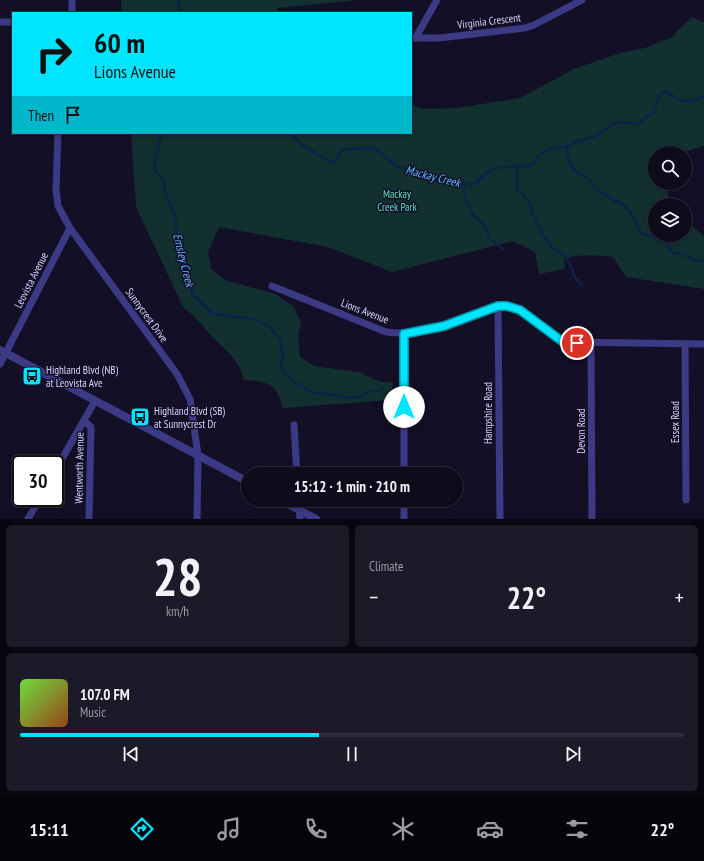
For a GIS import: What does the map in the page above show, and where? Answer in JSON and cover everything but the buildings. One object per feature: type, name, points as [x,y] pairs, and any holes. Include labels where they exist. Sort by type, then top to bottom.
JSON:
[{"type":"street","points":[[72,0],[72,12]]},
{"type":"street","name":"Virginia Crescent","points":[[414,38],[437,0]]},
{"type":"street","name":"Virginia Crescent","points":[[414,38],[439,38],[525,28],[534,25],[582,0]]},
{"type":"street","points":[[0,22],[12,22]]},
{"type":"street","name":"Sunnycrest Drive","points":[[58,134],[56,190],[58,206],[70,228],[177,374],[190,399],[198,455],[196,519]]},
{"type":"street","name":"Leovista Avenue","points":[[0,364],[3,351],[70,228]]},
{"type":"street","name":"Lions Avenue","points":[[272,286],[386,332],[404,334],[444,326],[498,306],[507,306],[520,310],[563,342],[591,344],[704,344]]},
{"type":"street","name":"Hampshire Road","points":[[498,306],[500,519]]},
{"type":"street","points":[[404,334],[404,467]]},
{"type":"street","name":"Devon Road","points":[[591,344],[592,519]]},
{"type":"street","name":"Essex Road","points":[[686,344],[686,500]]},
{"type":"street","points":[[3,351],[241,478]]},
{"type":"street","points":[[64,456],[95,401]]},
{"type":"street","name":"Wentworth Avenue","points":[[84,421],[91,427],[89,519]]},
{"type":"street","points":[[294,425],[297,467]]},
{"type":"street","points":[[28,519],[35,507]]},
{"type":"street","points":[[290,507],[300,515],[316,519]]},
{"type":"street","points":[[404,507],[404,519]]},
{"type":"green space","points":[[121,0],[352,1],[277,8],[278,12],[122,12]]},
{"type":"green space","name":"Mackay Creek Park","points":[[692,17],[704,22],[704,146],[692,150],[692,146],[648,146],[648,190],[667,190],[669,198],[648,198],[648,242],[692,242],[692,226],[704,236],[704,289],[626,277],[613,257],[607,256],[588,255],[570,257],[564,259],[565,269],[539,274],[535,252],[513,241],[392,272],[328,247],[219,227],[208,252],[211,269],[225,280],[275,294],[293,306],[301,322],[298,336],[300,357],[314,366],[359,372],[380,382],[393,382],[391,400],[283,408],[277,393],[270,385],[244,380],[239,366],[230,354],[194,316],[183,307],[136,207],[131,134],[412,134],[412,105],[425,109],[457,108],[520,98],[574,69],[620,53],[645,48],[674,36],[676,32]]},
{"type":"waterway","name":"Mackay Creek","points":[[178,0],[179,8],[184,12]]},
{"type":"waterway","name":"Mackay Creek","points":[[292,134],[301,144],[331,162],[337,160],[340,151],[347,149],[375,148],[397,167],[415,170],[438,180],[454,180],[472,185],[491,169],[528,166],[534,163],[540,154],[545,151],[560,147],[567,147],[573,143],[596,136],[614,123],[626,122],[637,124],[653,113],[661,94],[664,92],[670,93],[678,99],[685,101],[695,100],[704,96]]},
{"type":"waterway","name":"Emsley Creek","points":[[161,134],[154,169],[165,182],[164,190],[175,216],[177,235],[183,256],[182,261],[193,295],[211,312],[257,320],[269,326],[280,340],[283,355],[281,363],[284,372],[293,381],[313,393],[328,394],[346,398],[360,397],[371,391],[379,391],[384,389]]},
{"type":"waterway","points":[[567,147],[568,160],[576,172],[588,178],[595,189],[608,196],[613,201],[623,204],[631,213],[641,233],[647,236],[662,239],[667,243],[672,252],[684,255],[694,260],[704,261]]},
{"type":"waterway","points":[[517,167],[517,189],[530,203],[534,218],[543,235],[552,247],[566,257],[572,269],[573,275],[582,285]]},
{"type":"waterway","points":[[464,184],[464,193],[472,214],[485,226],[490,239],[503,249]]},
{"type":"place","name":"Highland Blvd (NB) at Leovista Ave","points":[[32,376]]},
{"type":"place","name":"Highland Blvd (SB) at Sunnycrest Dr","points":[[140,417]]},
{"type":"route","points":[[404,407],[404,334],[422,332],[444,326],[498,306],[507,306],[520,310],[554,337],[563,342],[577,343]]}]
